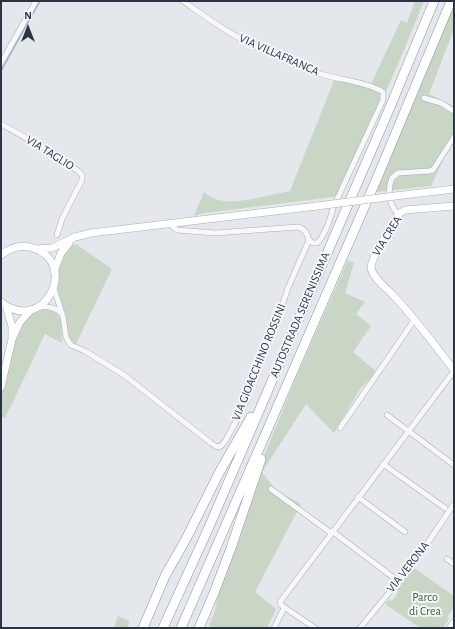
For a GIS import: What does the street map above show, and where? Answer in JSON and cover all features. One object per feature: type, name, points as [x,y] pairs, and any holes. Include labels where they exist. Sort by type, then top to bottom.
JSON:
[{"type":"highway","name":"AUTOSTRADA SERENISSIMA","points":[[164,628],[361,176],[434,1]]},
{"type":"highway","name":"AUTOSTRADA SERENISSIMA","points":[[181,628],[400,124],[451,1]]},
{"type":"highway","points":[[143,628],[165,576],[186,539],[219,473],[250,418],[339,215],[361,176]]},
{"type":"highway","points":[[198,628],[214,593],[242,518],[260,459],[267,445],[276,411]]},
{"type":"main road","points":[[3,253],[20,246],[35,249],[52,248],[75,237],[91,233],[454,188]]},
{"type":"main road","name":"VIA CREA","points":[[454,206],[405,210],[399,216],[374,257],[371,267],[378,280],[416,319],[454,371]]},
{"type":"main road","points":[[54,271],[64,248],[75,237]]},
{"type":"main road","points":[[1,387],[12,339],[20,322],[34,309],[44,303],[50,297],[54,289],[54,271],[47,258],[35,249]]},
{"type":"main road","points":[[3,304],[18,311],[34,309]]},
{"type":"main road","points":[[3,304],[12,326],[12,339]]},
{"type":"street","points":[[1,63],[36,1]]},
{"type":"street","name":"VIA VILLAFRANCA","points":[[183,1],[227,31],[246,42],[283,59],[323,74],[383,92],[383,100],[333,208],[329,223],[317,243],[313,243],[309,240]]},
{"type":"street","points":[[424,98],[441,103],[454,111]]},
{"type":"street","name":"VIA TAGLIO","points":[[1,124],[57,155],[82,175],[82,180],[62,219],[57,235]]},
{"type":"street","points":[[399,216],[392,206],[389,191],[392,178],[398,173],[433,170],[454,137]]},
{"type":"street","points":[[170,224],[177,230],[208,233],[230,233],[298,227],[304,229],[309,240]]},
{"type":"street","name":"VIA GIOACCHINO ROSSINI","points":[[54,289],[63,316],[66,337],[71,344],[86,351],[124,375],[217,447],[221,446],[226,440],[245,404],[255,372],[277,321],[288,288],[309,240]]},
{"type":"street","points":[[34,309],[46,306],[51,307],[63,316]]},
{"type":"street","points":[[340,428],[416,319]]},
{"type":"street","points":[[315,628],[281,606],[280,602],[454,371]]},
{"type":"street","points":[[387,415],[454,465]]},
{"type":"street","points":[[384,464],[445,508]]},
{"type":"street","points":[[271,489],[398,581]]},
{"type":"street","points":[[358,498],[405,532]]},
{"type":"street","name":"VIA VERONA","points":[[361,628],[416,560],[454,504]]},
{"type":"street","points":[[447,559],[454,564]]},
{"type":"street","points":[[274,628],[284,608]]},
{"type":"street","points":[[449,628],[454,621]]},
{"type":"green space","points":[[415,1],[424,1],[341,196],[205,213],[194,216],[204,192],[221,201],[230,202],[290,191],[335,78],[350,83],[371,84],[401,20],[407,23]]},
{"type":"green space","points":[[454,4],[454,29],[429,94],[454,106],[454,143],[444,158],[431,186],[376,192],[436,50]]},
{"type":"green space","points":[[76,244],[112,269],[76,344],[71,341],[69,337],[66,318],[56,289],[60,260],[71,245]]},
{"type":"green space","points":[[348,260],[354,263],[345,293],[365,302],[356,314],[371,326],[353,352],[377,372],[360,389],[334,433],[306,404],[262,472],[277,491],[301,504],[255,592],[276,609],[267,628],[212,628],[209,625],[215,611],[218,594],[264,456],[295,380]]},
{"type":"green space","points":[[43,308],[50,309],[58,315],[61,325],[62,343],[45,333],[5,418],[1,416],[1,397],[19,328],[28,317]]},
{"type":"green space","name":"Parco di Crea","points":[[414,568],[454,596],[454,607],[447,617],[449,619],[443,628],[420,628],[385,604],[389,600],[392,601],[399,591],[397,589]]},
{"type":"green space","points":[[118,616],[129,621],[128,628],[114,628]]},
{"type":"waterway","points":[[1,71],[40,1]]}]
